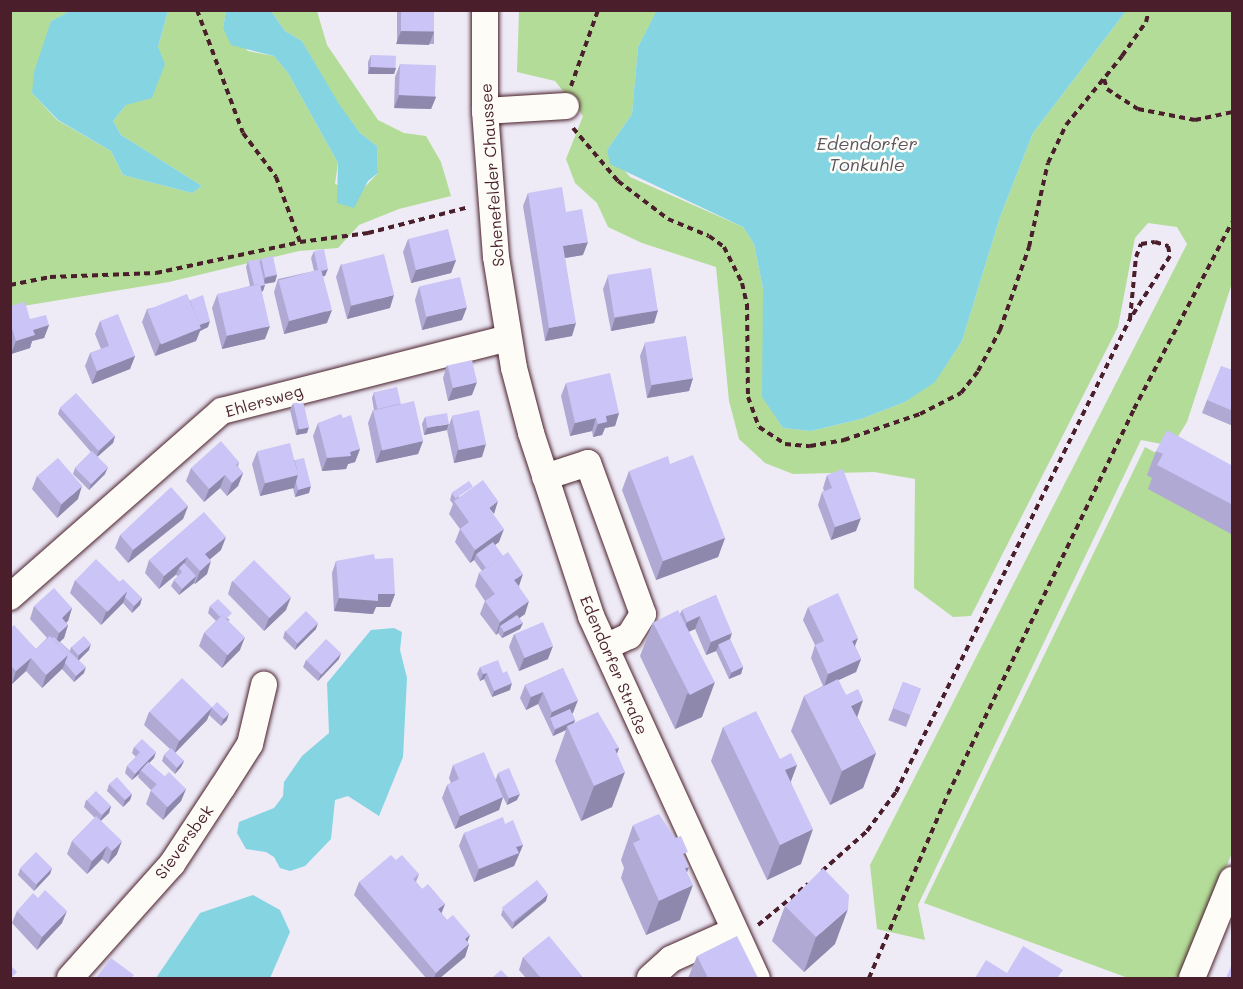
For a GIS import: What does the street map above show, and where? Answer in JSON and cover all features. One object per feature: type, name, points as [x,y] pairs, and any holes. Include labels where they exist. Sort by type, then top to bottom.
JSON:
[{"type":"street","name":"Schenefelder Chaussee","points":[[485,10],[485,111],[490,201],[508,338]]},
{"type":"street","points":[[485,111],[566,106]]},
{"type":"street","name":"Edendorfer Straße","points":[[508,338],[544,477],[605,647],[756,978]]},
{"type":"street","name":"Ehlersweg","points":[[10,597],[222,411],[508,338]]},
{"type":"street","points":[[544,477],[588,463],[643,614],[629,636],[605,647]]},
{"type":"street","name":"Sieversbek","points":[[69,978],[172,864],[250,744],[264,685]]},
{"type":"street","points":[[1191,978],[1233,880]]},
{"type":"street","points":[[650,978],[671,959],[736,936]]},
{"type":"path","points":[[197,10],[243,133],[276,177],[300,242]]},
{"type":"path","points":[[598,10],[566,106],[575,135],[618,181],[668,219],[709,236],[724,247],[742,283],[747,304],[748,397],[753,414],[759,427],[772,437],[785,444],[810,446],[882,428],[961,393],[978,371],[1000,330],[1029,247],[1053,154],[1066,125],[1146,22],[1149,10]]},
{"type":"path","points":[[1104,78],[1107,89],[1138,109],[1195,120],[1233,112]]},
{"type":"path","points":[[10,285],[50,277],[156,273],[300,242],[368,233],[490,201]]},
{"type":"path","points":[[869,978],[948,794],[1134,409],[1233,222]]},
{"type":"path","points":[[736,936],[867,831],[896,792],[1130,319],[1170,256],[1168,246],[1155,242],[1141,244],[1136,257],[1130,319]]},
{"type":"green space","points":[[11,11],[70,11],[51,21],[32,93],[57,120],[111,151],[123,175],[192,193],[202,186],[121,135],[113,121],[126,105],[158,47],[168,11],[226,11],[223,28],[248,51],[274,56],[288,73],[338,163],[335,184],[360,192],[378,173],[377,146],[360,133],[338,104],[302,41],[285,31],[271,11],[317,11],[327,45],[378,120],[404,133],[426,136],[441,162],[451,196],[399,209],[359,225],[338,248],[299,251],[169,282],[11,308]]},
{"type":"green space","points":[[519,11],[657,11],[638,47],[632,114],[607,150],[630,177],[743,227],[754,244],[763,289],[763,397],[783,428],[811,431],[861,419],[905,402],[935,381],[962,341],[1000,217],[1033,133],[1126,11],[1232,11],[1232,283],[1187,422],[1172,446],[1141,440],[918,905],[925,940],[877,929],[870,865],[1187,244],[1177,227],[1148,223],[1135,238],[1118,327],[971,616],[953,617],[914,588],[915,479],[874,472],[793,474],[765,463],[739,439],[729,401],[716,267],[642,243],[608,227],[597,203],[575,183],[566,159],[583,116],[555,81],[517,72]]},
{"type":"green space","points":[[1145,447],[1232,494],[1232,853],[1181,978],[1128,978],[924,903]]},
{"type":"water","name":"Edendorfer Tonkuhle","points":[[657,10],[1126,11],[1033,133],[1000,217],[962,341],[935,382],[905,402],[861,419],[811,431],[783,428],[762,397],[763,289],[754,244],[743,227],[610,164],[607,150],[632,114],[638,47]]},
{"type":"water","points":[[70,11],[168,11],[158,47],[165,64],[152,98],[126,105],[113,121],[121,135],[202,186],[192,193],[123,175],[111,151],[58,120],[32,93],[34,72],[51,21]]},
{"type":"water","points":[[226,11],[271,11],[285,31],[302,41],[339,104],[360,133],[377,146],[378,173],[368,181],[354,208],[337,203],[338,163],[288,73],[274,56],[231,45],[223,28]]},
{"type":"water","points":[[394,628],[402,632],[400,650],[407,678],[403,757],[379,816],[348,796],[335,800],[331,839],[305,866],[290,871],[280,868],[274,857],[266,852],[246,849],[237,833],[239,822],[274,808],[283,796],[284,782],[302,756],[329,733],[327,683],[371,630]]},
{"type":"water","points":[[253,895],[280,910],[290,932],[270,978],[156,978],[200,913]]},
{"type":"building","points":[[401,10],[434,10],[434,31],[401,31]]},
{"type":"building","points":[[371,55],[396,56],[396,68],[371,67]]},
{"type":"building","points":[[400,64],[436,65],[435,96],[399,95]]},
{"type":"building","points":[[562,187],[566,212],[582,209],[588,242],[563,246],[576,323],[549,328],[528,193]]},
{"type":"building","points":[[448,229],[456,260],[416,270],[408,239]]},
{"type":"building","points":[[324,249],[328,269],[322,271],[318,270],[314,251]]},
{"type":"building","points":[[384,254],[394,295],[351,305],[341,265]]},
{"type":"building","points":[[273,256],[277,275],[265,277],[261,258]]},
{"type":"building","points":[[259,259],[265,285],[260,286],[260,284],[254,285],[248,261]]},
{"type":"building","points":[[651,268],[658,310],[614,317],[608,275]]},
{"type":"building","points":[[321,269],[332,310],[289,321],[278,280]]},
{"type":"building","points":[[460,277],[467,307],[426,317],[419,286]]},
{"type":"building","points":[[260,284],[270,326],[227,336],[217,294]]},
{"type":"building","points":[[187,294],[201,328],[161,344],[147,310]]},
{"type":"building","points":[[203,295],[210,321],[199,325],[190,300]]},
{"type":"building","points":[[25,302],[30,319],[46,315],[49,325],[33,330],[35,335],[16,341],[10,322],[10,306]]},
{"type":"building","points":[[118,314],[135,356],[97,371],[90,353],[109,346],[100,321]]},
{"type":"building","points":[[686,336],[693,378],[651,385],[645,343]]},
{"type":"building","points":[[472,360],[477,382],[453,388],[448,366]]},
{"type":"building","points":[[1221,366],[1233,370],[1233,411],[1207,400]]},
{"type":"building","points":[[610,373],[619,413],[606,416],[607,422],[598,424],[596,418],[575,423],[566,383]]},
{"type":"building","points":[[397,387],[401,404],[377,409],[374,392]]},
{"type":"building","points":[[76,393],[115,436],[98,451],[60,408]]},
{"type":"building","points":[[303,401],[309,427],[299,430],[293,403]]},
{"type":"building","points":[[414,401],[423,441],[382,450],[373,410]]},
{"type":"building","points":[[479,410],[486,444],[459,450],[452,416]]},
{"type":"building","points":[[447,413],[449,424],[427,428],[425,417]]},
{"type":"building","points":[[341,414],[343,418],[351,415],[360,449],[350,452],[351,456],[327,458],[318,423]]},
{"type":"building","points":[[1167,430],[1233,466],[1233,505],[1157,465],[1163,454],[1156,451]]},
{"type":"building","points":[[221,441],[239,462],[236,465],[243,473],[232,483],[225,475],[209,489],[191,468]]},
{"type":"building","points":[[290,443],[298,475],[265,483],[257,451]]},
{"type":"building","points":[[92,451],[108,467],[91,484],[75,468]]},
{"type":"building","points":[[693,455],[725,538],[663,561],[629,471],[668,456],[670,464]]},
{"type":"building","points":[[58,458],[82,486],[61,504],[37,476]]},
{"type":"building","points":[[304,458],[311,486],[298,490],[295,460]]},
{"type":"building","points":[[843,469],[861,518],[835,527],[822,492],[832,488],[827,475]]},
{"type":"building","points":[[483,480],[498,501],[489,508],[504,529],[475,550],[460,529],[469,522],[454,501]]},
{"type":"building","points":[[469,481],[473,487],[456,499],[452,493]]},
{"type":"building","points":[[171,487],[188,506],[133,550],[120,535]]},
{"type":"building","points":[[204,512],[226,537],[205,554],[211,561],[200,571],[187,557],[164,576],[149,560]]},
{"type":"building","points":[[493,542],[503,556],[486,568],[476,554]]},
{"type":"building","points":[[508,552],[523,574],[514,580],[529,601],[500,622],[485,601],[495,594],[479,573]]},
{"type":"building","points":[[374,554],[375,559],[393,558],[395,594],[378,594],[378,601],[339,598],[336,561]]},
{"type":"building","points":[[96,559],[128,590],[108,612],[75,581]]},
{"type":"building","points":[[254,560],[291,597],[270,618],[233,581]]},
{"type":"building","points":[[184,563],[196,576],[182,589],[174,580],[182,572],[179,568]]},
{"type":"building","points":[[123,579],[142,598],[134,606],[125,597],[128,590],[119,582]]},
{"type":"building","points":[[54,588],[72,608],[62,618],[68,625],[59,633],[34,606]]},
{"type":"building","points":[[838,593],[858,638],[852,641],[861,659],[828,674],[815,645],[824,641],[808,607]]},
{"type":"building","points":[[716,595],[732,633],[711,642],[700,616],[687,622],[682,610]]},
{"type":"building","points":[[218,599],[232,613],[226,619],[222,615],[220,617],[210,606]]},
{"type":"building","points":[[678,610],[715,682],[690,695],[653,623]]},
{"type":"building","points":[[306,611],[318,623],[298,644],[285,632]]},
{"type":"building","points":[[222,615],[245,637],[228,655],[205,633]]},
{"type":"building","points":[[517,615],[523,623],[504,632],[500,626]]},
{"type":"building","points":[[543,622],[553,646],[525,658],[514,634]]},
{"type":"building","points":[[14,625],[36,649],[50,636],[68,655],[46,675],[31,658],[16,671],[10,665],[10,629]]},
{"type":"building","points":[[84,636],[91,644],[78,655],[71,647]]},
{"type":"building","points":[[54,637],[86,667],[76,676],[65,663],[68,655],[52,638]]},
{"type":"building","points":[[326,639],[341,653],[322,675],[306,660]]},
{"type":"building","points":[[730,639],[743,667],[731,673],[718,644]]},
{"type":"building","points":[[498,660],[503,673],[507,671],[512,683],[494,691],[487,673],[483,674],[480,667]]},
{"type":"building","points":[[563,668],[578,700],[552,712],[543,692],[531,697],[525,685]]},
{"type":"building","points":[[182,678],[212,707],[180,741],[149,712]]},
{"type":"building","points":[[838,679],[846,695],[858,689],[863,700],[851,706],[876,753],[842,771],[804,696]]},
{"type":"building","points":[[903,682],[921,689],[911,715],[893,708]]},
{"type":"building","points":[[217,702],[229,713],[223,719],[212,708]]},
{"type":"building","points":[[570,709],[575,720],[555,729],[550,718]]},
{"type":"building","points":[[756,711],[780,759],[791,753],[797,765],[785,770],[813,829],[780,845],[723,727]]},
{"type":"building","points":[[598,712],[619,748],[615,749],[625,772],[594,786],[567,726]]},
{"type":"building","points":[[142,739],[156,752],[135,774],[127,766],[140,752],[134,747]]},
{"type":"building","points":[[171,748],[184,761],[177,768],[164,755]]},
{"type":"building","points":[[484,752],[503,797],[460,816],[447,785],[459,779],[453,765]]},
{"type":"building","points":[[148,762],[165,777],[158,785],[141,770]]},
{"type":"building","points":[[509,768],[520,794],[509,798],[498,773]]},
{"type":"building","points":[[169,772],[186,789],[168,807],[151,790]]},
{"type":"building","points":[[117,777],[132,794],[125,800],[109,784]]},
{"type":"building","points":[[96,791],[111,806],[102,815],[87,800]]},
{"type":"building","points":[[659,814],[675,838],[681,836],[688,852],[683,854],[689,867],[685,868],[693,885],[659,901],[633,843],[640,840],[633,825]]},
{"type":"building","points":[[96,816],[122,841],[112,851],[107,846],[92,861],[72,841]]},
{"type":"building","points":[[503,817],[505,824],[513,820],[523,845],[516,847],[519,853],[479,869],[464,833]]},
{"type":"building","points":[[36,852],[52,868],[36,885],[20,868]]},
{"type":"building","points":[[391,855],[396,860],[402,855],[419,874],[413,879],[422,889],[428,884],[445,904],[438,909],[447,920],[453,915],[470,935],[465,939],[469,944],[436,973],[359,882]]},
{"type":"building","points":[[823,868],[849,895],[848,909],[816,937],[785,906]]},
{"type":"building","points":[[537,880],[548,894],[513,922],[502,908]]},
{"type":"building","points":[[45,890],[67,911],[42,937],[17,911],[33,893],[38,898]]},
{"type":"building","points":[[549,936],[582,976],[579,978],[541,978],[523,957]]},
{"type":"building","points":[[737,936],[758,978],[708,978],[697,956]]},
{"type":"building","points":[[1023,946],[1063,970],[1057,978],[975,978],[986,960],[1007,973]]},
{"type":"building","points":[[111,958],[134,975],[131,978],[96,978]]},
{"type":"building","points":[[1232,964],[1233,978],[1226,978]]},
{"type":"building","points":[[10,965],[17,972],[11,978],[10,978]]},
{"type":"building","points":[[501,970],[509,978],[492,978]]}]
